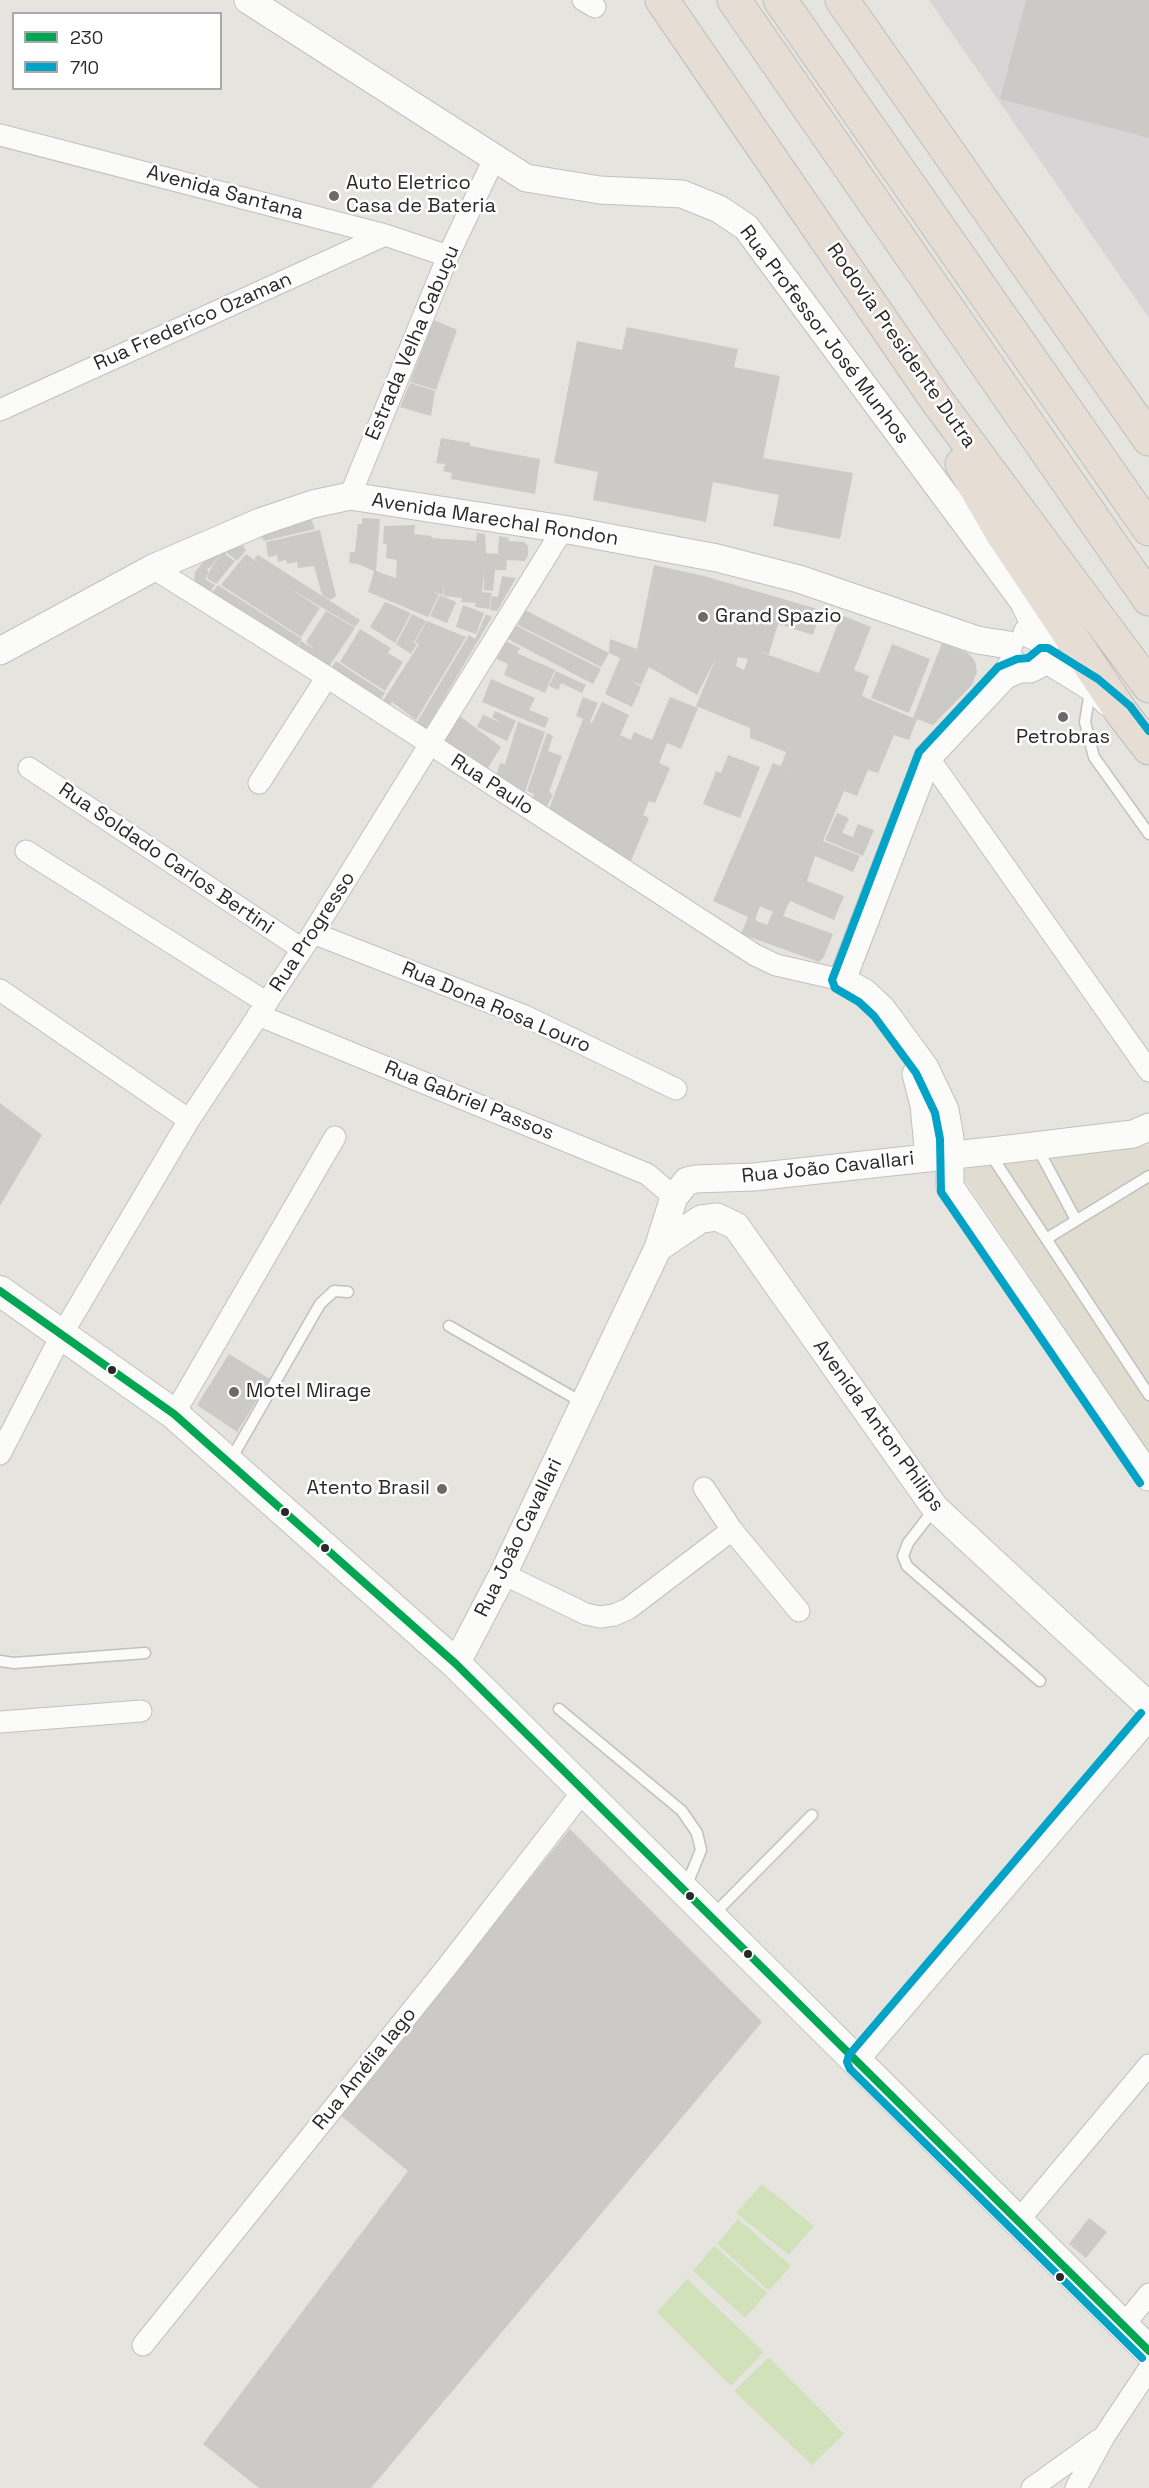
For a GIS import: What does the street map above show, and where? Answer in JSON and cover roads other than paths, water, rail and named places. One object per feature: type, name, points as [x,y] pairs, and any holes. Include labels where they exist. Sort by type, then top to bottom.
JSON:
[{"type":"highway","name":"Rodovia Presidente Dutra","points":[[662,0],[935,398],[1149,686]]},
{"type":"highway","points":[[734,0],[1149,598]]},
{"type":"highway","points":[[780,0],[1149,529]]},
{"type":"highway","points":[[801,0],[814,50]]},
{"type":"highway","points":[[842,0],[1149,439]]},
{"type":"highway","points":[[935,398],[962,465],[1002,533],[1122,713],[1149,748]]},
{"type":"main road","points":[[0,1292],[174,1414],[456,1664],[1149,2351]]},
{"type":"street","name":"Rua Professor José Munhos","points":[[254,1],[526,178],[551,184],[600,190],[682,194],[719,209],[746,227],[1024,602],[1022,655]]},
{"type":"street","name":"Avenida Santana","points":[[0,135],[385,235],[448,256]]},
{"type":"street","name":"Estrada Velha Cabuçu","points":[[350,496],[448,256],[494,159]]},
{"type":"street","name":"Rua Frederico Ozaman","points":[[0,410],[385,235]]},
{"type":"street","name":"Avenida Marechal Rondon","points":[[0,651],[153,568],[260,522],[313,504],[350,496],[563,529],[717,558],[799,579],[1022,655]]},
{"type":"street","name":"Rua Progresso","points":[[0,1454],[62,1335],[189,1120],[308,941],[563,529]]},
{"type":"street","name":"Rua Paulo","points":[[153,568],[327,677],[755,955],[776,964],[842,980]]},
{"type":"street","points":[[1122,713],[1091,687],[1022,655],[928,757],[842,980],[865,993],[882,1009],[907,1046],[950,1187],[1149,1477]]},
{"type":"street","points":[[259,783],[327,677]]},
{"type":"street","points":[[928,757],[1149,1071]]},
{"type":"street","name":"Rua Soldado Carlos Bertini","points":[[29,768],[308,941]]},
{"type":"street","name":"Rua Gabriel Passos","points":[[26,851],[262,1009],[647,1174],[674,1197]]},
{"type":"street","name":"Rua Dona Rosa Louro","points":[[308,941],[525,1016],[676,1089]]},
{"type":"street","points":[[0,990],[189,1120]]},
{"type":"street","name":"Rua João Cavallari","points":[[696,1179],[754,1177],[1037,1146],[1133,1134],[1149,1127]]},
{"type":"street","points":[[174,1414],[335,1137]]},
{"type":"street","points":[[736,1226],[732,1205],[734,1196],[754,1177]]},
{"type":"street","points":[[674,1197],[687,1181],[696,1179],[703,1200],[701,1219]]},
{"type":"street","name":"Rua João Cavallari","points":[[456,1664],[503,1574],[658,1248],[674,1197]]},
{"type":"street","points":[[658,1248],[701,1219],[717,1217],[736,1226]]},
{"type":"street","name":"Avenida Anton Philips","points":[[736,1226],[935,1508],[1149,1706]]},
{"type":"street","points":[[704,1488],[732,1530],[799,1611]]},
{"type":"street","points":[[503,1574],[586,1614],[600,1617],[614,1615],[628,1609],[732,1530]]},
{"type":"street","points":[[0,1722],[141,1711]]},
{"type":"street","points":[[857,2062],[1149,1720]]},
{"type":"street","name":"Rua Amélia lago","points":[[143,2345],[446,1968],[584,1790]]},
{"type":"street","points":[[1018,2221],[1149,2065]]},
{"type":"street","points":[[1123,2326],[1149,2294]]},
{"type":"street","points":[[1076,2488],[1105,2435],[1149,2369]]},
{"type":"street","points":[[1032,2488],[1105,2435]]},
{"type":"lane","points":[[1091,687],[1085,722],[1094,758],[1149,834]]},
{"type":"lane","points":[[1037,1146],[1076,1220]]},
{"type":"lane","points":[[988,1151],[1149,1395]]},
{"type":"lane","points":[[1046,1239],[1149,1176]]},
{"type":"lane","points":[[229,1461],[320,1304],[334,1291],[348,1292]]},
{"type":"lane","points":[[449,1326],[585,1404]]},
{"type":"lane","points":[[935,1508],[908,1543],[903,1556],[907,1566],[1040,1681]]},
{"type":"lane","points":[[0,1661],[14,1663],[145,1653]]},
{"type":"lane","points":[[559,1709],[682,1811],[697,1833],[701,1850],[685,1889]]},
{"type":"lane","points":[[712,1916],[812,1815]]},
{"type":"place","name":"Auto Eletrico Casa de Bateria","points":[[334,196]]},
{"type":"place","name":"Grand Spazio","points":[[703,617]]},
{"type":"place","name":"Petrobras","points":[[1063,717]]},
{"type":"place","name":"Motel Mirage","points":[[234,1392]]},
{"type":"place","name":"Atento Brasil","points":[[442,1489]]}]
